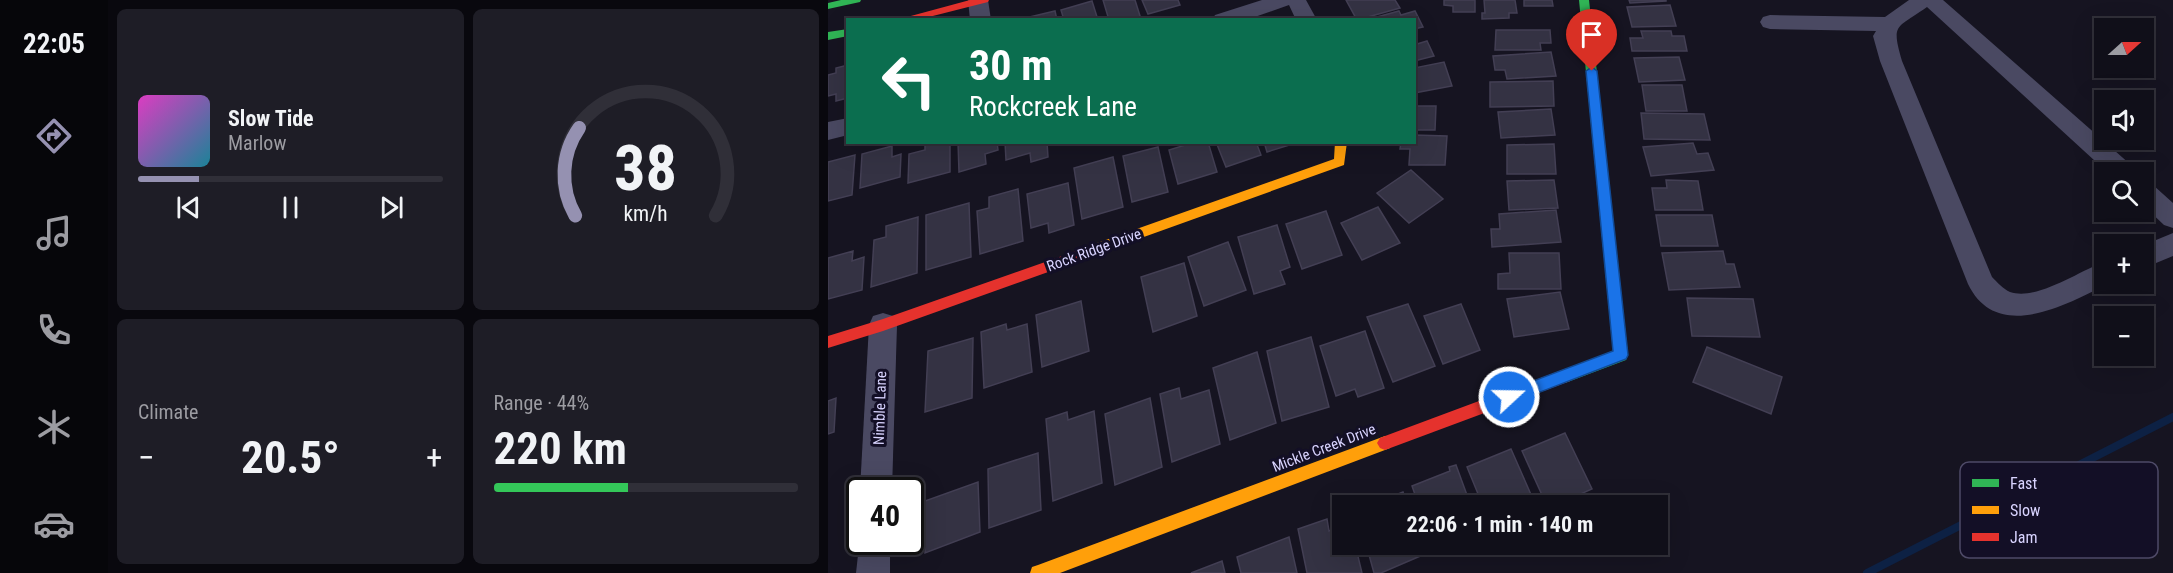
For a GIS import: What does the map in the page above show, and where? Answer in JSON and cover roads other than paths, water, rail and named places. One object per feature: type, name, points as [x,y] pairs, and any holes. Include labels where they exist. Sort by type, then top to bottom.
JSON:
[{"type":"street","points":[[828,6],[856,0]]},
{"type":"street","points":[[1228,18],[1284,0]]},
{"type":"street","points":[[1296,0],[1306,18]]},
{"type":"street","name":"Mickle Creek Drive","points":[[1038,573],[1621,355],[1584,0]]},
{"type":"street","points":[[1923,0],[1889,24],[1884,36],[1891,61],[1981,284],[1995,298],[2012,304],[2036,303],[2094,277]]},
{"type":"street","points":[[1931,0],[2111,162]]},
{"type":"street","points":[[911,18],[980,5]]},
{"type":"street","points":[[1770,22],[1889,24]]},
{"type":"street","points":[[828,36],[846,32]]},
{"type":"street","points":[[828,131],[846,126]]},
{"type":"street","name":"Rock Ridge Drive","points":[[828,342],[883,325],[1340,162],[1341,144]]},
{"type":"street","points":[[2154,201],[2173,218]]},
{"type":"street","points":[[2154,252],[2173,244]]},
{"type":"street","name":"Nimble Lane","points":[[877,477],[883,325]]},
{"type":"street","points":[[873,573],[874,555]]},
{"type":"waterway","points":[[2085,462],[2173,417]]},
{"type":"waterway","points":[[1867,573],[1960,526]]}]
